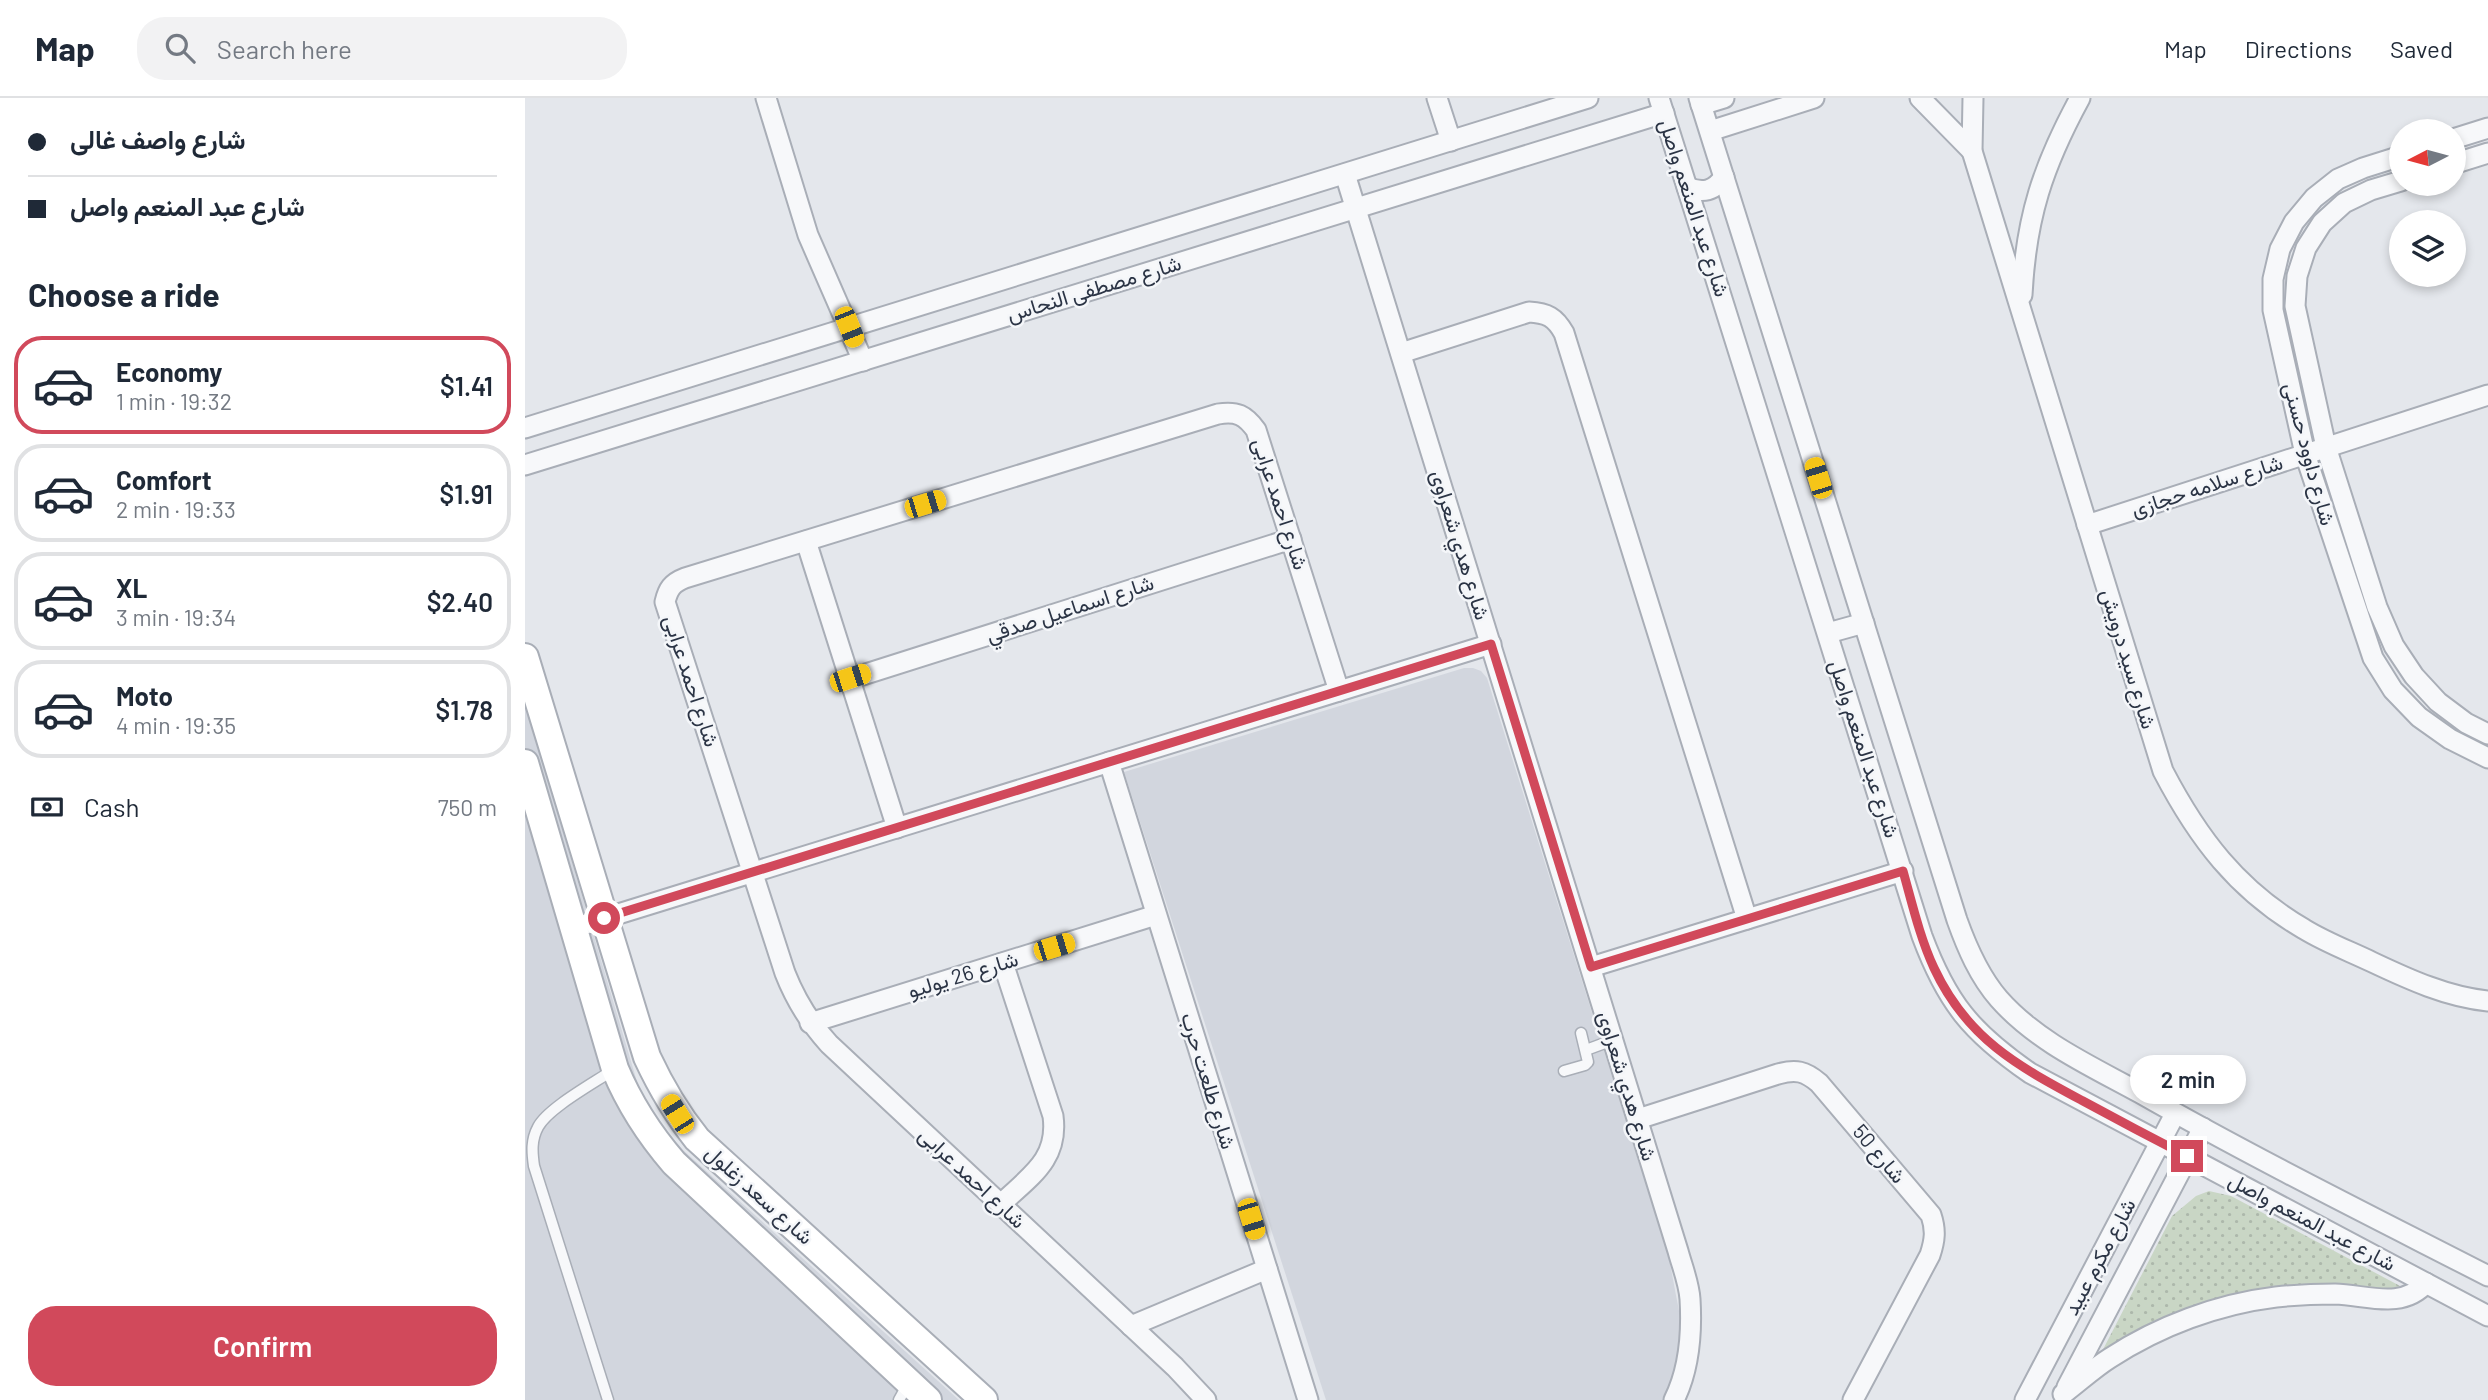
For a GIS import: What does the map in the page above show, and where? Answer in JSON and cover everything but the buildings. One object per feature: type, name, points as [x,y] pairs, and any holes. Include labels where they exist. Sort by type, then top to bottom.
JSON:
[{"type":"street","points":[[766,98],[808,235],[863,361]]},
{"type":"street","points":[[1437,98],[1451,141]]},
{"type":"street","name":"شارع مصطفى النحاس","points":[[525,428],[1588,98]]},
{"type":"street","points":[[1700,102],[1724,98]]},
{"type":"street","points":[[1710,131],[1814,98]]},
{"type":"street","name":"شارع سيد درويش","points":[[1920,98],[1972,151]]},
{"type":"street","name":"شارع سيد درويش","points":[[1972,98],[1972,151],[2163,771],[2186,814],[2215,854],[2248,890],[2305,930],[2412,981],[2470,999],[2488,1001]]},
{"type":"street","points":[[2021,310],[2024,253],[2036,196],[2056,142],[2081,98]]},
{"type":"street","name":"شارع عبد المنعم واصل","points":[[1700,102],[1967,948],[1981,974],[1999,999],[2045,1040],[2175,1114],[2488,1276]]},
{"type":"street","name":"شارع مصطفى النحاس","points":[[525,465],[1356,209],[1661,106]]},
{"type":"street","name":"شارع عبد المنعم واصل","points":[[1661,106],[1903,871],[1921,936],[1950,997],[1970,1024],[1994,1048],[2030,1073],[2488,1316]]},
{"type":"street","points":[[2466,135],[2488,128]]},
{"type":"street","points":[[2466,160],[2488,153]]},
{"type":"street","name":"شارع داوود حسنى","points":[[2389,160],[2338,179],[2314,198],[2294,222],[2280,249],[2273,279],[2273,310],[2305,454],[2373,658],[2393,690],[2419,718],[2450,739],[2488,758]]},
{"type":"street","name":"شارع هدي شعراوى","points":[[1345,174],[1638,1119],[1690,1296],[1690,1343],[1674,1400]]},
{"type":"street","points":[[1687,187],[1708,191],[1717,186],[1724,177]]},
{"type":"street","name":"شارع داوود حسنى","points":[[2389,185],[2344,203],[2322,223],[2306,248],[2297,276],[2295,306],[2326,447],[2377,607],[2394,646],[2414,676],[2438,702],[2466,723],[2488,734]]},
{"type":"street","points":[[1401,353],[1529,312],[1544,313],[1556,320],[1564,333],[1747,919]]},
{"type":"street","name":"شارع سلامه حجازى","points":[[2087,525],[2488,395]]},
{"type":"street","name":"شارع احمد عرابى","points":[[1206,1400],[1131,1326],[829,1044],[810,1023],[796,1001],[785,973],[665,602],[674,583],[685,578],[1218,414],[1233,412],[1247,418],[1257,430],[1339,691]]},
{"type":"street","name":"شارع اسماعيل صدقي","points":[[850,678],[1291,539]]},
{"type":"street","points":[[806,541],[897,828]]},
{"type":"street","points":[[1828,633],[1864,623]]},
{"type":"street","points":[[573,928],[1491,644]]},
{"type":"street","name":"شارع سعد زغلول","points":[[525,657],[647,1057],[677,1114],[697,1139],[983,1400]]},
{"type":"street","name":"شارع طلعت حرب","points":[[1109,762],[1308,1400]]},
{"type":"street","name":"شارع سعد زغلول","points":[[525,763],[615,1069],[636,1114],[674,1163],[904,1391],[928,1400]]},
{"type":"street","points":[[1591,967],[1903,871]]},
{"type":"street","name":"شارع 26 يوليو","points":[[810,1023],[1156,915]]},
{"type":"street","points":[[1000,1204],[1040,1167],[1048,1156],[1055,1129],[1053,1115],[1003,963]]},
{"type":"street","name":"شارع 50","points":[[1638,1119],[1778,1074],[1793,1070],[1807,1073],[1819,1083],[1931,1215],[1935,1228],[1930,1255],[1853,1400]]},
{"type":"street","name":"شارع مكرم عبيد","points":[[2025,1400],[2175,1114]]},
{"type":"street","name":"شارع مكرم عبيد","points":[[2062,1397],[2203,1128]]},
{"type":"street","points":[[2327,1230],[2341,1201]]},
{"type":"street","points":[[2458,1261],[2488,1257]]},
{"type":"street","points":[[1131,1326],[1267,1269]]},
{"type":"street","points":[[2062,1397],[2110,1358],[2162,1329],[2218,1309],[2276,1297],[2335,1294],[2393,1300],[2407,1298],[2426,1283]]},
{"type":"street","points":[[904,1391],[914,1370],[933,1354]]},
{"type":"lane","points":[[1564,1071],[1587,1063],[1581,1033]]},
{"type":"lane","points":[[1586,1050],[1613,1040]]},
{"type":"lane","points":[[608,1400],[534,1166],[532,1147],[537,1129],[545,1117],[615,1069]]},
{"type":"lane","points":[[525,1132],[537,1129]]},
{"type":"shaded area","points":[[1464,668],[1481,671],[1487,678],[1669,1258],[1682,1327],[1679,1357],[1664,1400],[1326,1400],[1124,772]]},
{"type":"shaded area","points":[[525,703],[638,1085],[648,1105],[660,1124],[683,1150],[959,1400],[525,1400]]},
{"type":"green space","points":[[2209,1191],[2231,1196],[2402,1287],[2389,1289],[2382,1296],[2254,1294],[2096,1363],[2172,1216],[2196,1196]]},
{"type":"route","points":[[604,918],[1491,644],[1591,967],[1903,871],[1921,936],[1934,968],[1950,997],[1970,1024],[1994,1048],[2030,1073],[2187,1156]]}]
